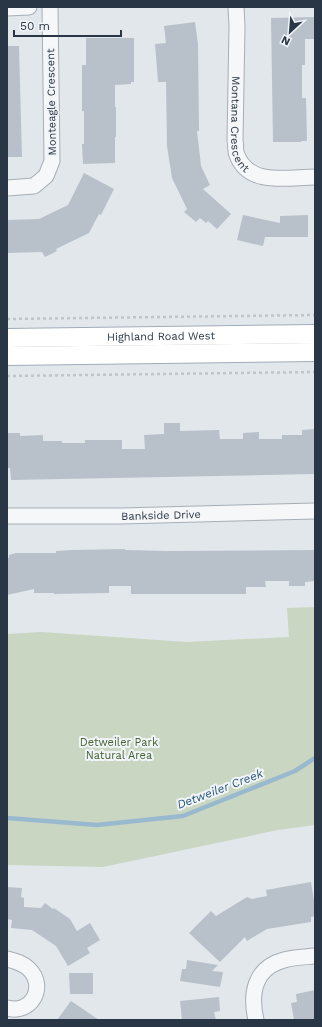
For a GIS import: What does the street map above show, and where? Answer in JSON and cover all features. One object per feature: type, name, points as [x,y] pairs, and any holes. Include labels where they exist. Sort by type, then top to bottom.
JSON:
[{"type":"main road","name":"Highland Road West","points":[[7,338],[315,334]]},
{"type":"main road","name":"Highland Road West","points":[[7,356],[315,352]]},
{"type":"street","points":[[7,8],[29,7]]},
{"type":"street","name":"Monteagle Crescent","points":[[7,188],[34,186],[46,176],[52,161],[50,7]]},
{"type":"street","name":"Montana Crescent","points":[[236,7],[235,140],[237,155],[244,167],[254,175],[266,179],[315,177]]},
{"type":"street","name":"Bankside Drive","points":[[7,516],[121,516],[315,511]]},
{"type":"street","points":[[256,1020],[253,1008],[253,996],[256,984],[262,973],[271,965],[284,960],[315,956]]},
{"type":"street","points":[[7,959],[20,963],[30,970],[36,980],[37,989],[33,1000],[25,1008],[14,1010],[7,1008]]},
{"type":"path","points":[[7,320],[315,316]]},
{"type":"path","points":[[7,376],[315,372]]},
{"type":"green space","name":"Detweiler Park Natural Area","points":[[315,607],[315,825],[278,830],[103,867],[7,865],[7,634],[42,632],[187,642],[289,637],[287,608]]},
{"type":"building","points":[[315,17],[315,39],[305,39],[305,65],[302,65],[302,98],[306,98],[307,141],[273,142],[271,18]]},
{"type":"building","points":[[195,22],[198,44],[199,131],[197,131],[201,166],[210,185],[203,189],[231,214],[217,229],[208,221],[206,223],[200,218],[196,222],[184,212],[187,209],[172,178],[167,146],[166,82],[158,82],[155,44],[166,43],[164,26]]},
{"type":"building","points":[[86,38],[134,38],[134,82],[131,82],[131,84],[115,85],[115,163],[83,164],[82,144],[84,144],[84,111],[82,111],[82,65],[86,65]]},
{"type":"building","points":[[7,46],[19,46],[22,157],[7,157]]},
{"type":"building","points":[[84,173],[114,189],[101,215],[99,214],[89,233],[56,249],[57,251],[45,257],[42,252],[7,253],[7,220],[39,219],[68,205]]},
{"type":"building","points":[[243,215],[280,223],[280,216],[308,215],[308,237],[265,237],[263,246],[237,240]]},
{"type":"building","points":[[164,423],[180,423],[180,431],[219,430],[220,439],[243,439],[243,433],[259,432],[259,439],[282,439],[282,435],[302,435],[302,430],[315,429],[315,474],[11,480],[10,468],[7,468],[7,433],[20,433],[20,436],[43,435],[43,441],[62,441],[62,443],[85,443],[85,440],[122,440],[122,449],[145,449],[144,435],[164,434]]},
{"type":"building","points":[[125,549],[167,551],[315,550],[315,581],[305,582],[305,586],[289,586],[289,581],[265,581],[266,587],[246,587],[246,594],[131,594],[131,586],[109,586],[109,593],[34,593],[34,589],[7,595],[7,558],[9,558],[9,555],[16,553],[56,553],[56,551],[73,550]]},
{"type":"building","points":[[311,882],[315,916],[311,917],[311,922],[267,929],[247,941],[245,937],[220,962],[189,933],[211,911],[216,916],[247,897],[252,899],[267,896],[266,890]]},
{"type":"building","points":[[7,887],[22,888],[21,897],[24,898],[24,907],[41,908],[45,903],[70,919],[77,931],[90,923],[100,940],[87,948],[90,953],[68,966],[56,946],[32,930],[11,928],[12,920],[7,919]]},
{"type":"building","points":[[187,960],[218,965],[212,971],[223,972],[220,987],[180,981],[182,969],[186,969]]},
{"type":"building","points":[[69,973],[93,973],[93,994],[70,994]]},
{"type":"building","points":[[315,990],[315,1020],[294,1020],[291,1003],[297,1002],[296,994]]},
{"type":"building","points":[[219,997],[220,1011],[214,1012],[216,1020],[182,1020],[180,1001]]},
{"type":"building","points":[[71,1001],[99,1020],[57,1020]]},
{"type":"waterway","name":"Detweiler Creek","points":[[7,818],[97,825],[183,816],[295,771],[315,758]]}]
